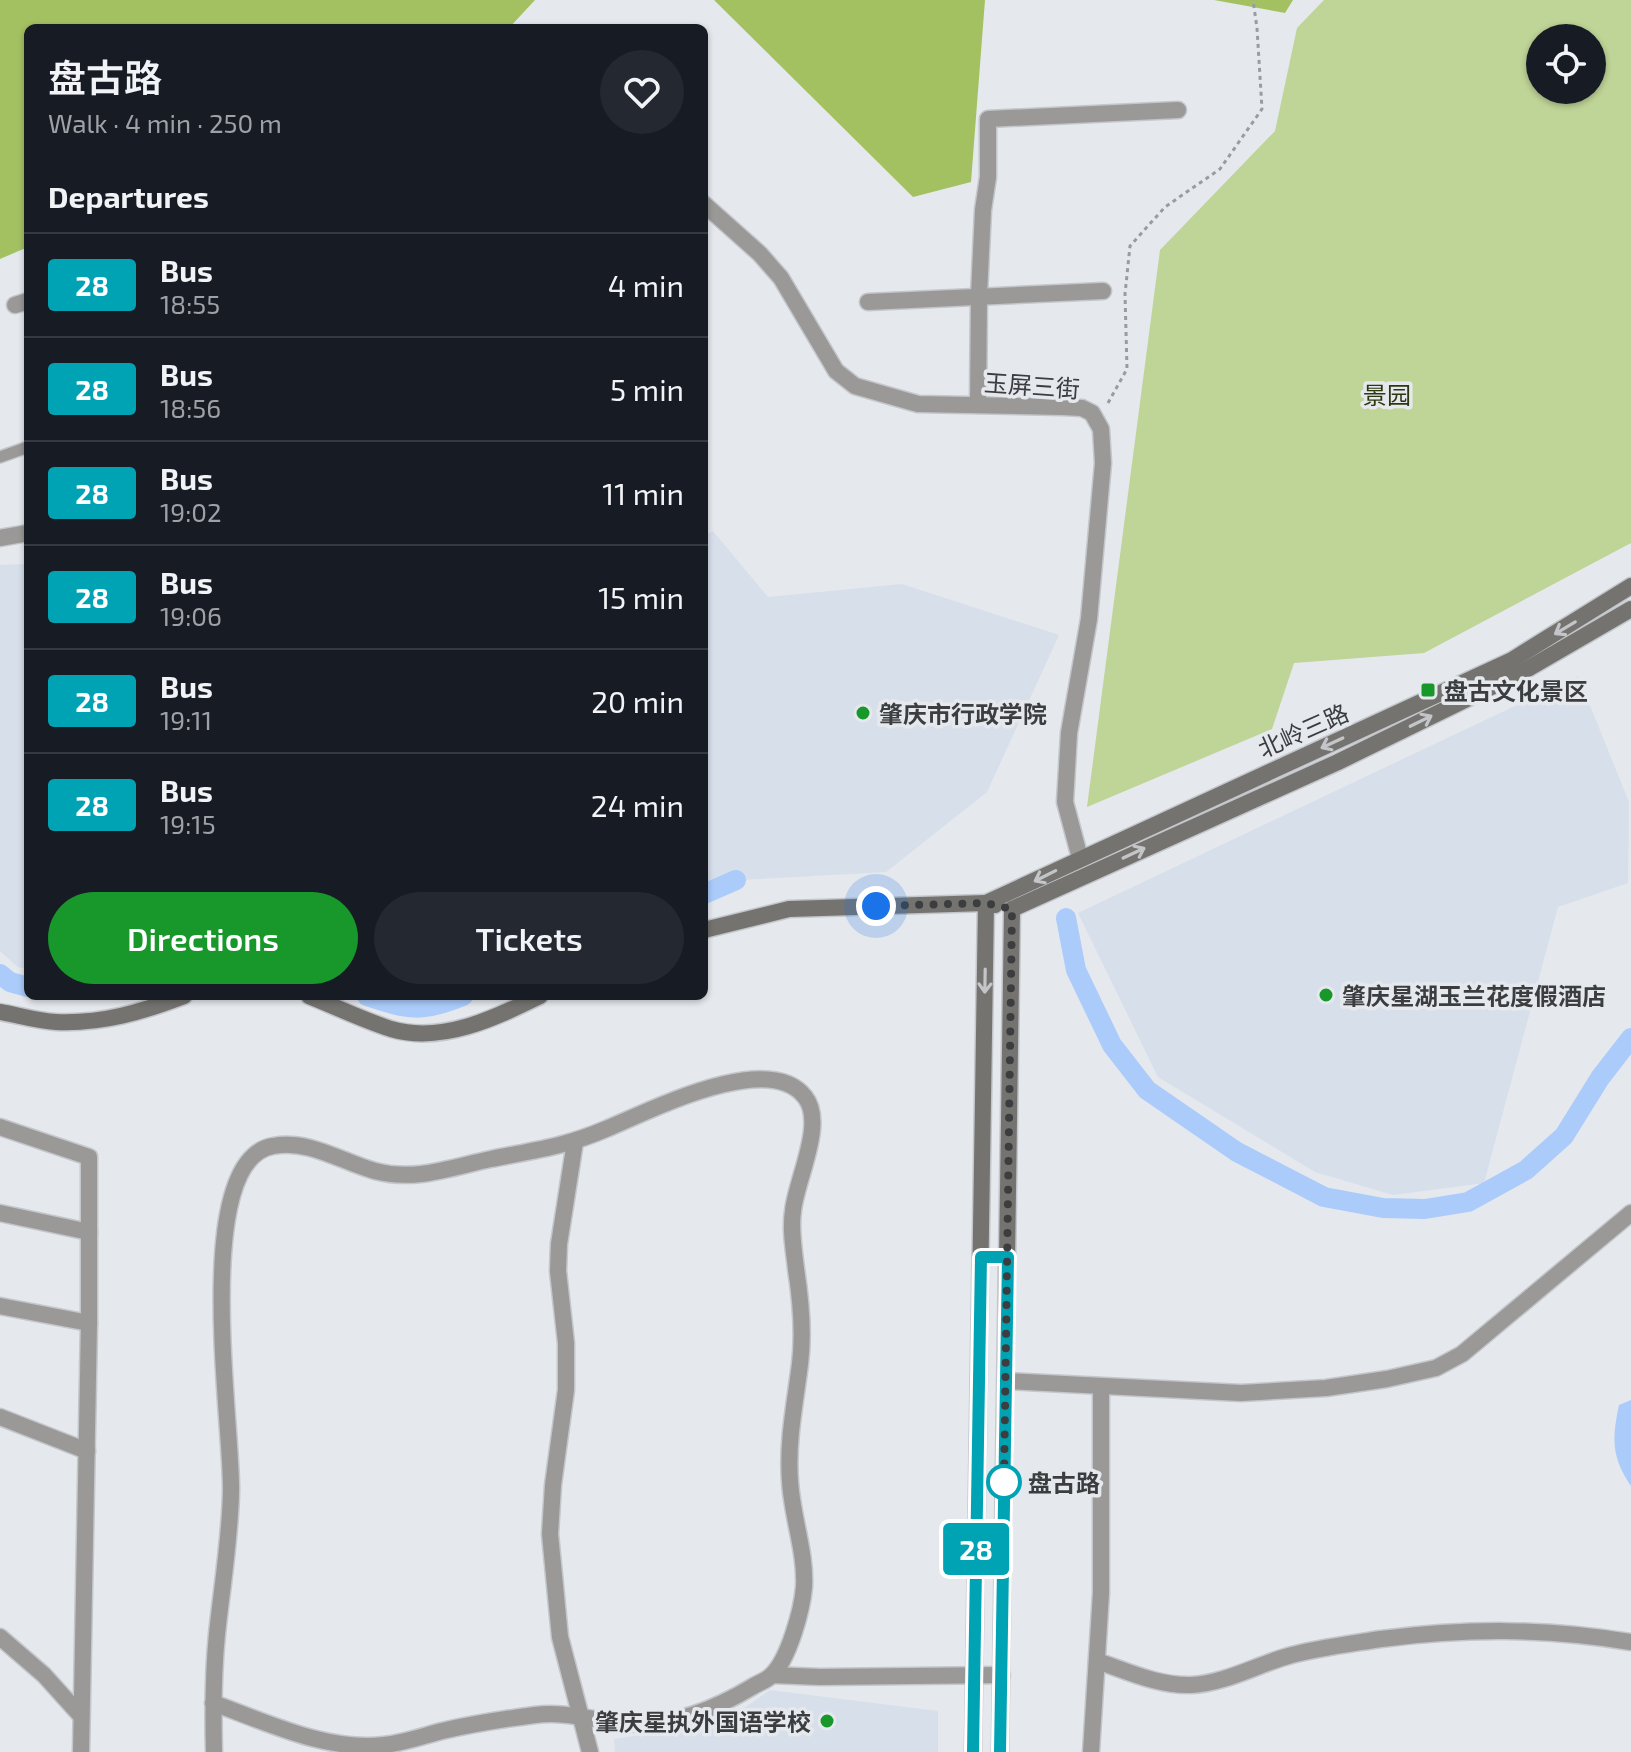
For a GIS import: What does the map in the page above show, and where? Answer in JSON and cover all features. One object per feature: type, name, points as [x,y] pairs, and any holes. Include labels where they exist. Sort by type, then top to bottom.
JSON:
[{"type":"street","points":[[978,405],[979,295],[983,210],[988,177],[988,119],[1178,110]]},
{"type":"street","name":"玉屏三街","points":[[708,208],[760,254],[781,278],[836,371],[855,386],[918,404],[1082,408],[1092,413],[1101,429],[1103,463],[1089,619],[1071,719],[1065,802],[1080,858]]},
{"type":"street","points":[[868,302],[1103,291]]},
{"type":"street","points":[[0,538],[24,534]]},
{"type":"street","name":"北岭三路","points":[[986,903],[1512,660],[1631,586]]},
{"type":"street","name":"北岭三路","points":[[1012,909],[1338,762],[1524,671],[1631,609]]},
{"type":"street","points":[[973,1752],[986,903]]},
{"type":"street","points":[[708,929],[789,909],[986,903],[1012,909],[1000,1752]]},
{"type":"street","points":[[0,1012],[54,1022],[102,1021],[143,1012],[174,1000]]},
{"type":"street","points":[[319,1000],[393,1029],[429,1033],[463,1029],[531,1000]]},
{"type":"street","points":[[214,1752],[217,1631],[231,1493],[220,1271],[230,1201],[241,1171],[252,1155],[267,1146],[286,1145],[311,1149],[376,1172],[429,1175],[575,1142],[705,1088],[756,1079],[779,1082],[797,1089],[808,1099],[813,1116],[812,1134],[791,1220],[802,1335],[789,1441],[792,1507],[803,1564],[804,1588],[787,1649],[772,1675]]},
{"type":"street","points":[[0,1127],[89,1157],[81,1752]]},
{"type":"street","points":[[575,1142],[559,1244],[566,1390],[553,1485],[550,1534],[560,1637],[590,1752]]},
{"type":"street","points":[[0,1213],[89,1232]]},
{"type":"street","points":[[1006,1381],[1241,1393],[1326,1388],[1436,1368],[1462,1354],[1631,1213]]},
{"type":"street","points":[[981,1257],[1008,1257]]},
{"type":"street","points":[[0,1306],[89,1323]]},
{"type":"street","points":[[1091,1752],[1101,1593],[1101,1388]]},
{"type":"street","points":[[0,1417],[87,1451]]},
{"type":"street","points":[[1097,1661],[1156,1682],[1192,1685],[1224,1678],[1287,1656],[1380,1639],[1486,1629],[1548,1631],[1631,1642]]},
{"type":"street","points":[[0,1637],[44,1675],[81,1716]]},
{"type":"street","points":[[213,1703],[321,1739],[351,1745],[380,1746],[494,1720],[545,1713],[578,1715],[616,1724],[675,1720],[705,1711],[772,1675],[1002,1675]]},
{"type":"lane","points":[[0,457],[24,448]]},
{"type":"path","points":[[1103,412],[1127,369],[1125,294],[1130,246],[1165,207],[1220,169],[1262,109],[1253,0]]},
{"type":"shaded area","name":"肇庆市行政学院","points":[[713,531],[768,597],[902,584],[1059,635],[987,792],[886,872],[708,882],[708,534]]},
{"type":"shaded area","points":[[24,564],[24,968],[18,967],[0,951],[0,565]]},
{"type":"shaded area","name":"肇庆星湖玉兰花度假酒店","points":[[1578,676],[1629,802],[1628,883],[1558,907],[1484,1183],[1393,1195],[1315,1172],[1158,1077],[1078,913]]},
{"type":"shaded area","name":"肇庆星执外国语学校","points":[[770,1690],[938,1711],[938,1752],[615,1752],[614,1739],[697,1727],[734,1715]]},
{"type":"green space","points":[[0,0],[535,0],[513,24],[24,24],[24,249],[0,259]]},
{"type":"green space","points":[[714,0],[985,0],[971,182],[913,197]]},
{"type":"green space","points":[[1214,0],[1293,0],[1285,13]]},
{"type":"green space","name":"景园","points":[[1324,0],[1631,0],[1631,543],[1424,653],[1294,663],[1272,729],[1087,807],[1160,250],[1275,131],[1297,28]]},
{"type":"water","points":[[1631,1400],[1631,1486],[1620,1466],[1614,1437],[1619,1405]]},
{"type":"waterway","points":[[708,892],[736,880]]},
{"type":"waterway","points":[[1066,918],[1076,970],[1112,1045],[1147,1090],[1237,1152],[1324,1197],[1383,1208],[1425,1209],[1468,1202],[1526,1170],[1564,1136],[1600,1078],[1631,1038]]},
{"type":"waterway","points":[[0,974],[10,982],[24,986]]},
{"type":"waterway","points":[[380,1000],[415,1008],[451,1000]]},
{"type":"bus line","name":"28","points":[[973,1752],[981,1257],[1008,1257],[1000,1752]]},
{"type":"place","name":"盘古文化景区","points":[[1428,690]]},
{"type":"place","name":"肇庆市行政学院","points":[[863,713]]},
{"type":"place","name":"肇庆星湖玉兰花度假酒店","points":[[1326,995]]},
{"type":"place","name":"盘古路","points":[[1004,1482]]},
{"type":"place","name":"肇庆星执外国语学校","points":[[827,1721]]},
{"type":"route","points":[[876,906],[986,903],[1012,909],[1004,1482]]}]
